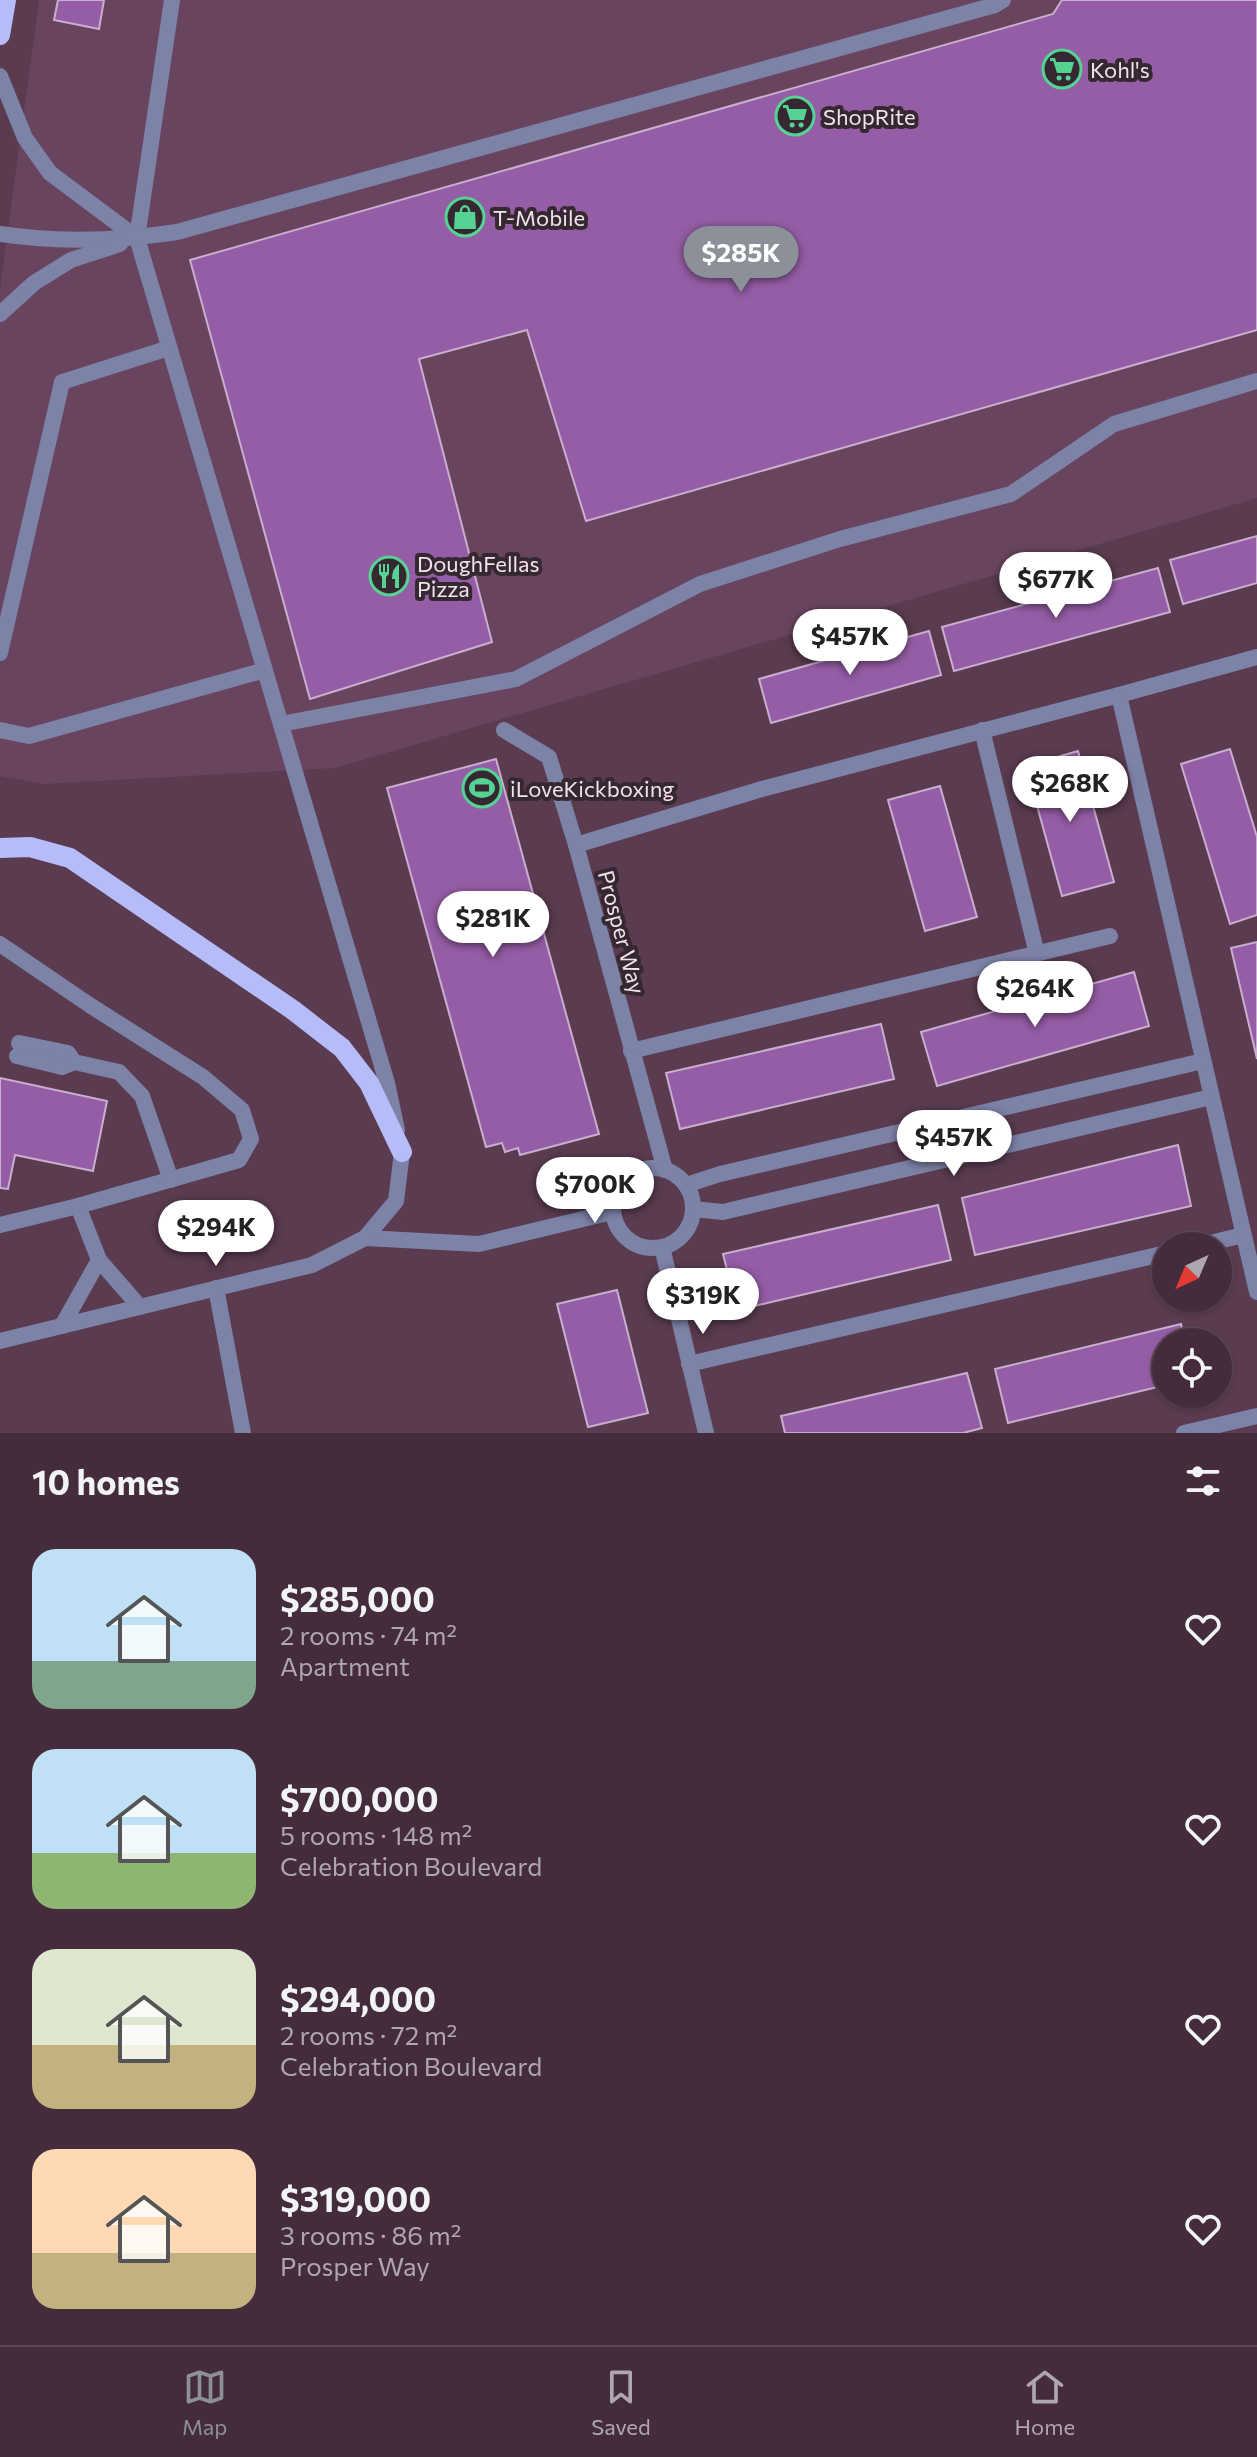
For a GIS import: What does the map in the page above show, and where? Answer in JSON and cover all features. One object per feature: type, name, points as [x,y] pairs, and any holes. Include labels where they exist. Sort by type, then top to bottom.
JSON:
[{"type":"main road","points":[[0,35],[6,0]]},
{"type":"main road","points":[[0,848],[30,847],[70,858],[293,1010],[342,1048],[369,1083],[402,1152]]},
{"type":"street","points":[[0,1341],[312,1265],[365,1238],[396,1201],[402,1152],[387,1083],[137,238],[172,0]]},
{"type":"street","points":[[0,314],[34,283],[71,260],[137,238],[191,228],[995,5],[1003,0]]},
{"type":"street","points":[[0,76],[25,138],[50,173],[137,238]]},
{"type":"street","points":[[0,234],[66,240],[137,238]]},
{"type":"street","points":[[0,653],[62,382],[169,348]]},
{"type":"street","points":[[281,724],[516,679],[700,584],[840,539],[1011,494],[1114,424],[1257,381]]},
{"type":"street","points":[[576,845],[762,789],[1257,657]]},
{"type":"street","points":[[0,730],[29,736],[265,670]]},
{"type":"street","points":[[1119,695],[1257,1292]]},
{"type":"street","name":"Prosper Way","points":[[504,730],[549,757],[665,1170]]},
{"type":"street","points":[[982,730],[1037,954]]},
{"type":"street","points":[[631,1051],[1110,936]]},
{"type":"street","points":[[0,944],[203,1077],[242,1110],[251,1139],[239,1160],[0,1225]]},
{"type":"street","points":[[18,1049],[62,1067],[74,1062],[119,1072],[142,1096],[171,1180]]},
{"type":"street","points":[[686,1185],[720,1174],[1203,1061]]},
{"type":"street","points":[[693,1209],[723,1212],[1211,1097]]},
{"type":"street","points":[[653,1167],[677,1175],[686,1185],[692,1197],[691,1222],[675,1242],[648,1248],[635,1245],[624,1237],[612,1212],[613,1198],[628,1176],[640,1169],[653,1167]]},
{"type":"street","points":[[78,1206],[99,1260],[140,1307]]},
{"type":"street","points":[[365,1238],[479,1244],[612,1212]]},
{"type":"street","points":[[1232,1238],[1243,1235]]},
{"type":"street","points":[[662,1247],[706,1433]]},
{"type":"street","points":[[689,1364],[1152,1256]]},
{"type":"street","points":[[62,1326],[99,1260]]},
{"type":"street","points":[[216,1288],[243,1433]]},
{"type":"street","points":[[1184,1433],[1257,1416]]},
{"type":"shaded area","points":[[39,0],[1257,0],[1257,498],[335,768],[45,784],[0,776],[0,289]]},
{"type":"building","points":[[58,0],[104,0],[99,29],[54,20]]},
{"type":"building","points":[[1062,0],[1257,0],[1257,330],[586,521],[527,330],[419,359],[492,642],[310,699],[190,260],[1053,14]]},
{"type":"building","points":[[1257,536],[1257,583],[1183,604],[1170,560]]},
{"type":"building","points":[[1158,568],[1170,612],[954,671],[942,627]]},
{"type":"building","points":[[929,631],[941,675],[771,723],[759,679]]},
{"type":"building","points":[[1230,749],[1257,837],[1257,915],[1230,924],[1181,764]]},
{"type":"building","points":[[1078,751],[1114,882],[1062,896],[1026,766]]},
{"type":"building","points":[[496,759],[599,1134],[520,1155],[518,1148],[505,1152],[502,1143],[486,1147],[387,788]]},
{"type":"building","points":[[940,786],[977,917],[925,931],[888,800]]},
{"type":"building","points":[[1257,942],[1257,1059],[1231,948]]},
{"type":"building","points":[[1134,972],[1149,1026],[937,1086],[921,1032]]},
{"type":"building","points":[[881,1024],[894,1079],[680,1129],[666,1073]]},
{"type":"building","points":[[0,1078],[107,1101],[93,1171],[15,1155],[8,1189],[0,1188]]},
{"type":"building","points":[[1178,1145],[1191,1206],[975,1255],[962,1198]]},
{"type":"building","points":[[938,1205],[951,1260],[737,1310],[723,1254]]},
{"type":"building","points":[[617,1290],[648,1413],[588,1427],[557,1304]]},
{"type":"building","points":[[1152,1331],[1152,1388],[1008,1423],[995,1369]]},
{"type":"building","points":[[967,1373],[982,1428],[963,1433],[785,1433],[781,1416]]},
{"type":"place","name":"Kohl's","points":[[1062,69]]},
{"type":"place","name":"ShopRite","points":[[795,116]]},
{"type":"place","name":"T-Mobile","points":[[465,217]]},
{"type":"place","name":"DoughFellas Pizza","points":[[389,576]]},
{"type":"place","name":"iLoveKickboxing","points":[[482,788]]}]
